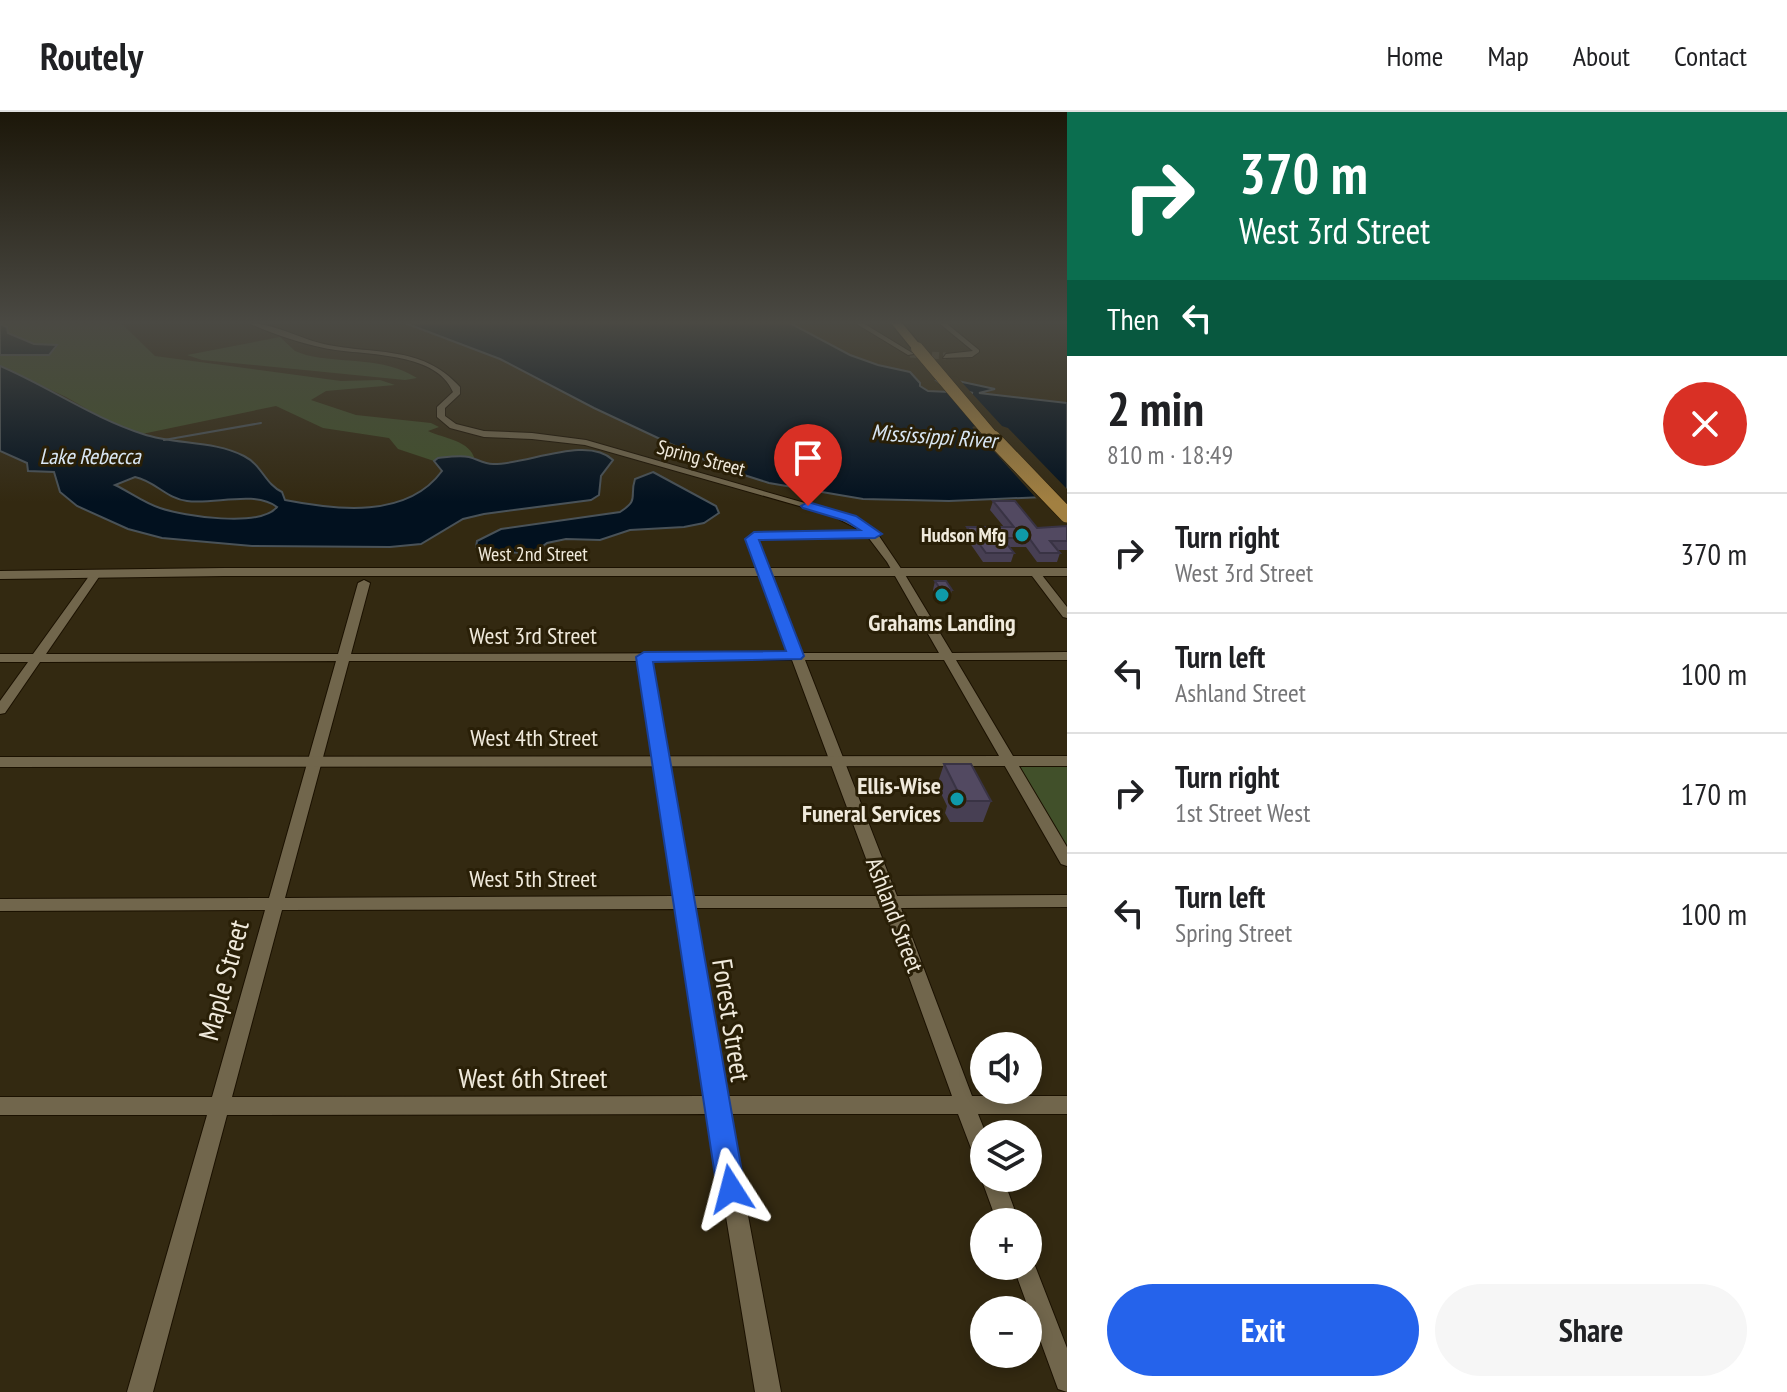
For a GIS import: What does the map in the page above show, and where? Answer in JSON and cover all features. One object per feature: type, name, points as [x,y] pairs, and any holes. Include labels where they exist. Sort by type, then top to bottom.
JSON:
[{"type":"highway","points":[[946,383],[1004,451],[1067,515]]},
{"type":"highway","points":[[949,383],[1067,504]]},
{"type":"street","name":"Spring Street","points":[[450,383],[457,392],[441,407],[441,417],[453,426],[484,434],[546,437],[597,446],[834,513],[851,519],[875,534]]},
{"type":"street","name":"Ashland Street","points":[[875,534],[754,536],[752,539],[970,1120]]},
{"type":"street","points":[[875,534],[1067,860]]},
{"type":"street","points":[[1034,572],[1067,615]]},
{"type":"street","name":"West 2nd Street","points":[[0,575],[1067,572]]},
{"type":"street","points":[[0,710],[96,574]]},
{"type":"street","name":"Maple Street","points":[[140,1392],[364,583]]},
{"type":"street","name":"West 3rd Street","points":[[0,658],[1067,656]]},
{"type":"street","name":"Forest Street","points":[[644,657],[717,1105],[768,1392]]},
{"type":"street","name":"West 4th Street","points":[[0,762],[1067,761]]},
{"type":"street","name":"West 5th Street","points":[[0,905],[1067,901]]},
{"type":"street","name":"West 6th Street","points":[[0,1106],[1067,1105]]},
{"type":"street","points":[[1029,1280],[1067,1380]]},
{"type":"green space","points":[[36,383],[388,383],[395,385],[326,391],[311,400],[356,415],[431,423],[439,427],[428,431],[462,444],[475,460],[469,457],[438,458],[434,461],[398,449],[389,438],[323,428],[276,406],[142,434],[106,420]]},
{"type":"green space","points":[[1009,761],[1067,761],[1067,860]]},
{"type":"water","name":"Lake Rebecca","points":[[0,383],[35,383],[125,427],[155,437],[232,451],[255,464],[282,492],[285,500],[305,504],[348,508],[390,504],[410,497],[427,486],[442,471],[434,461],[438,458],[465,456],[493,464],[588,450],[602,453],[613,460],[601,476],[599,495],[591,500],[484,514],[463,519],[421,544],[390,547],[252,546],[162,538],[128,529],[77,506],[60,492],[54,472],[28,471],[27,463],[0,451]],"holes":[[[135,477],[180,500],[257,499],[277,507],[255,517],[203,517],[160,508],[115,485]]]},
{"type":"water","name":"Mississippi River","points":[[546,383],[920,383],[928,391],[973,393],[939,383],[966,383],[995,389],[979,393],[1067,403],[1067,496],[949,501],[863,499],[769,483],[722,468]]},
{"type":"water","points":[[653,472],[716,506],[719,513],[704,523],[684,527],[630,530],[600,540],[566,539],[547,543],[534,553],[482,552],[476,547],[477,541],[501,529],[620,512],[632,501],[635,479]]},
{"type":"pier","points":[[939,383],[962,383],[1067,489],[1067,500],[1040,502],[972,427],[975,426]]},
{"type":"building","points":[[993,501],[1015,501],[1037,528],[1067,526],[1067,541],[1050,541],[1060,553],[1040,553],[1029,538],[1002,538],[1014,553],[986,553],[967,527],[1014,527]]},
{"type":"building","points":[[935,581],[946,581],[952,590],[941,590]]},
{"type":"building","points":[[944,764],[971,764],[991,801],[957,801],[952,792],[958,792]]},
{"type":"waterway","points":[[164,440],[261,423]]},
{"type":"place","name":"Hudson Mfg","points":[[1022,535]]},
{"type":"place","name":"Grahams Landing","points":[[942,595]]},
{"type":"place","name":"Ellis-Wise Funeral Services","points":[[957,799]]},
{"type":"route","points":[[731,1189],[644,657],[796,656],[752,539],[754,536],[875,534],[851,519],[808,506]]}]
